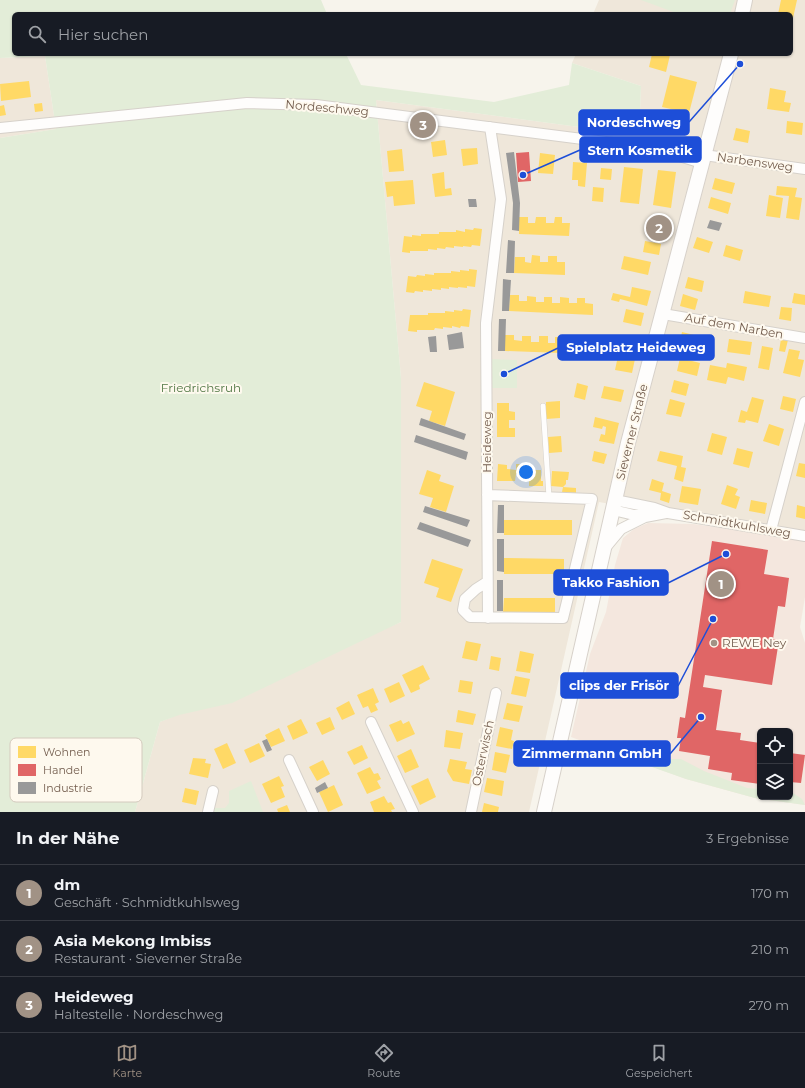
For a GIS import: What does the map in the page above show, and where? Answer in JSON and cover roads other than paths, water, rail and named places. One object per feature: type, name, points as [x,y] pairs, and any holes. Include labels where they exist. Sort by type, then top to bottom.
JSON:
[{"type":"main road","points":[[742,12],[745,0]]},
{"type":"main road","name":"Sieverner Straße","points":[[544,812],[633,425],[730,56]]},
{"type":"street","name":"Nordeschweg","points":[[0,128],[247,103],[316,105],[653,148],[704,156]]},
{"type":"street","name":"Heideweg","points":[[488,618],[486,323],[501,200],[490,127]]},
{"type":"street","name":"Narbensweg","points":[[704,156],[805,169]]},
{"type":"street","name":"Auf dem Narben","points":[[663,314],[805,338]]},
{"type":"street","points":[[771,530],[805,402]]},
{"type":"street","points":[[487,495],[592,499],[563,618],[470,617],[464,610],[465,599],[487,582]]},
{"type":"street","name":"Schmidtkuhlsweg","points":[[614,505],[634,515],[668,513]]},
{"type":"street","name":"Schmidtkuhlsweg","points":[[614,505],[654,508],[668,513],[805,536]]},
{"type":"street","name":"Schmidtkuhlsweg","points":[[604,549],[621,529],[637,520],[654,515]]},
{"type":"street","name":"Osterwisch","points":[[470,812],[496,693]]},
{"type":"street","points":[[371,722],[413,812]]},
{"type":"street","points":[[289,760],[313,812]]},
{"type":"street","points":[[208,812],[213,791]]},
{"type":"lane","points":[[543,406],[549,497]]},
{"type":"place","name":"Nordeschweg","points":[[740,64]]},
{"type":"place","name":"Heideweg","points":[[423,125]]},
{"type":"place","name":"Stern Kosmetik","points":[[523,175]]},
{"type":"place","name":"Asia Mekong Imbiss","points":[[659,228]]},
{"type":"place","name":"Spielplatz Heideweg","points":[[504,374]]},
{"type":"place","name":"Takko Fashion","points":[[726,554]]},
{"type":"place","name":"dm","points":[[721,584]]},
{"type":"place","name":"clips der Frisör","points":[[713,619]]},
{"type":"place","name":"REWE Ney","points":[[714,643]]},
{"type":"place","name":"Zimmermann GmbH","points":[[701,717]]},
{"type":"park label","name":"Friedrichsruh","points":[[201,388]]}]
